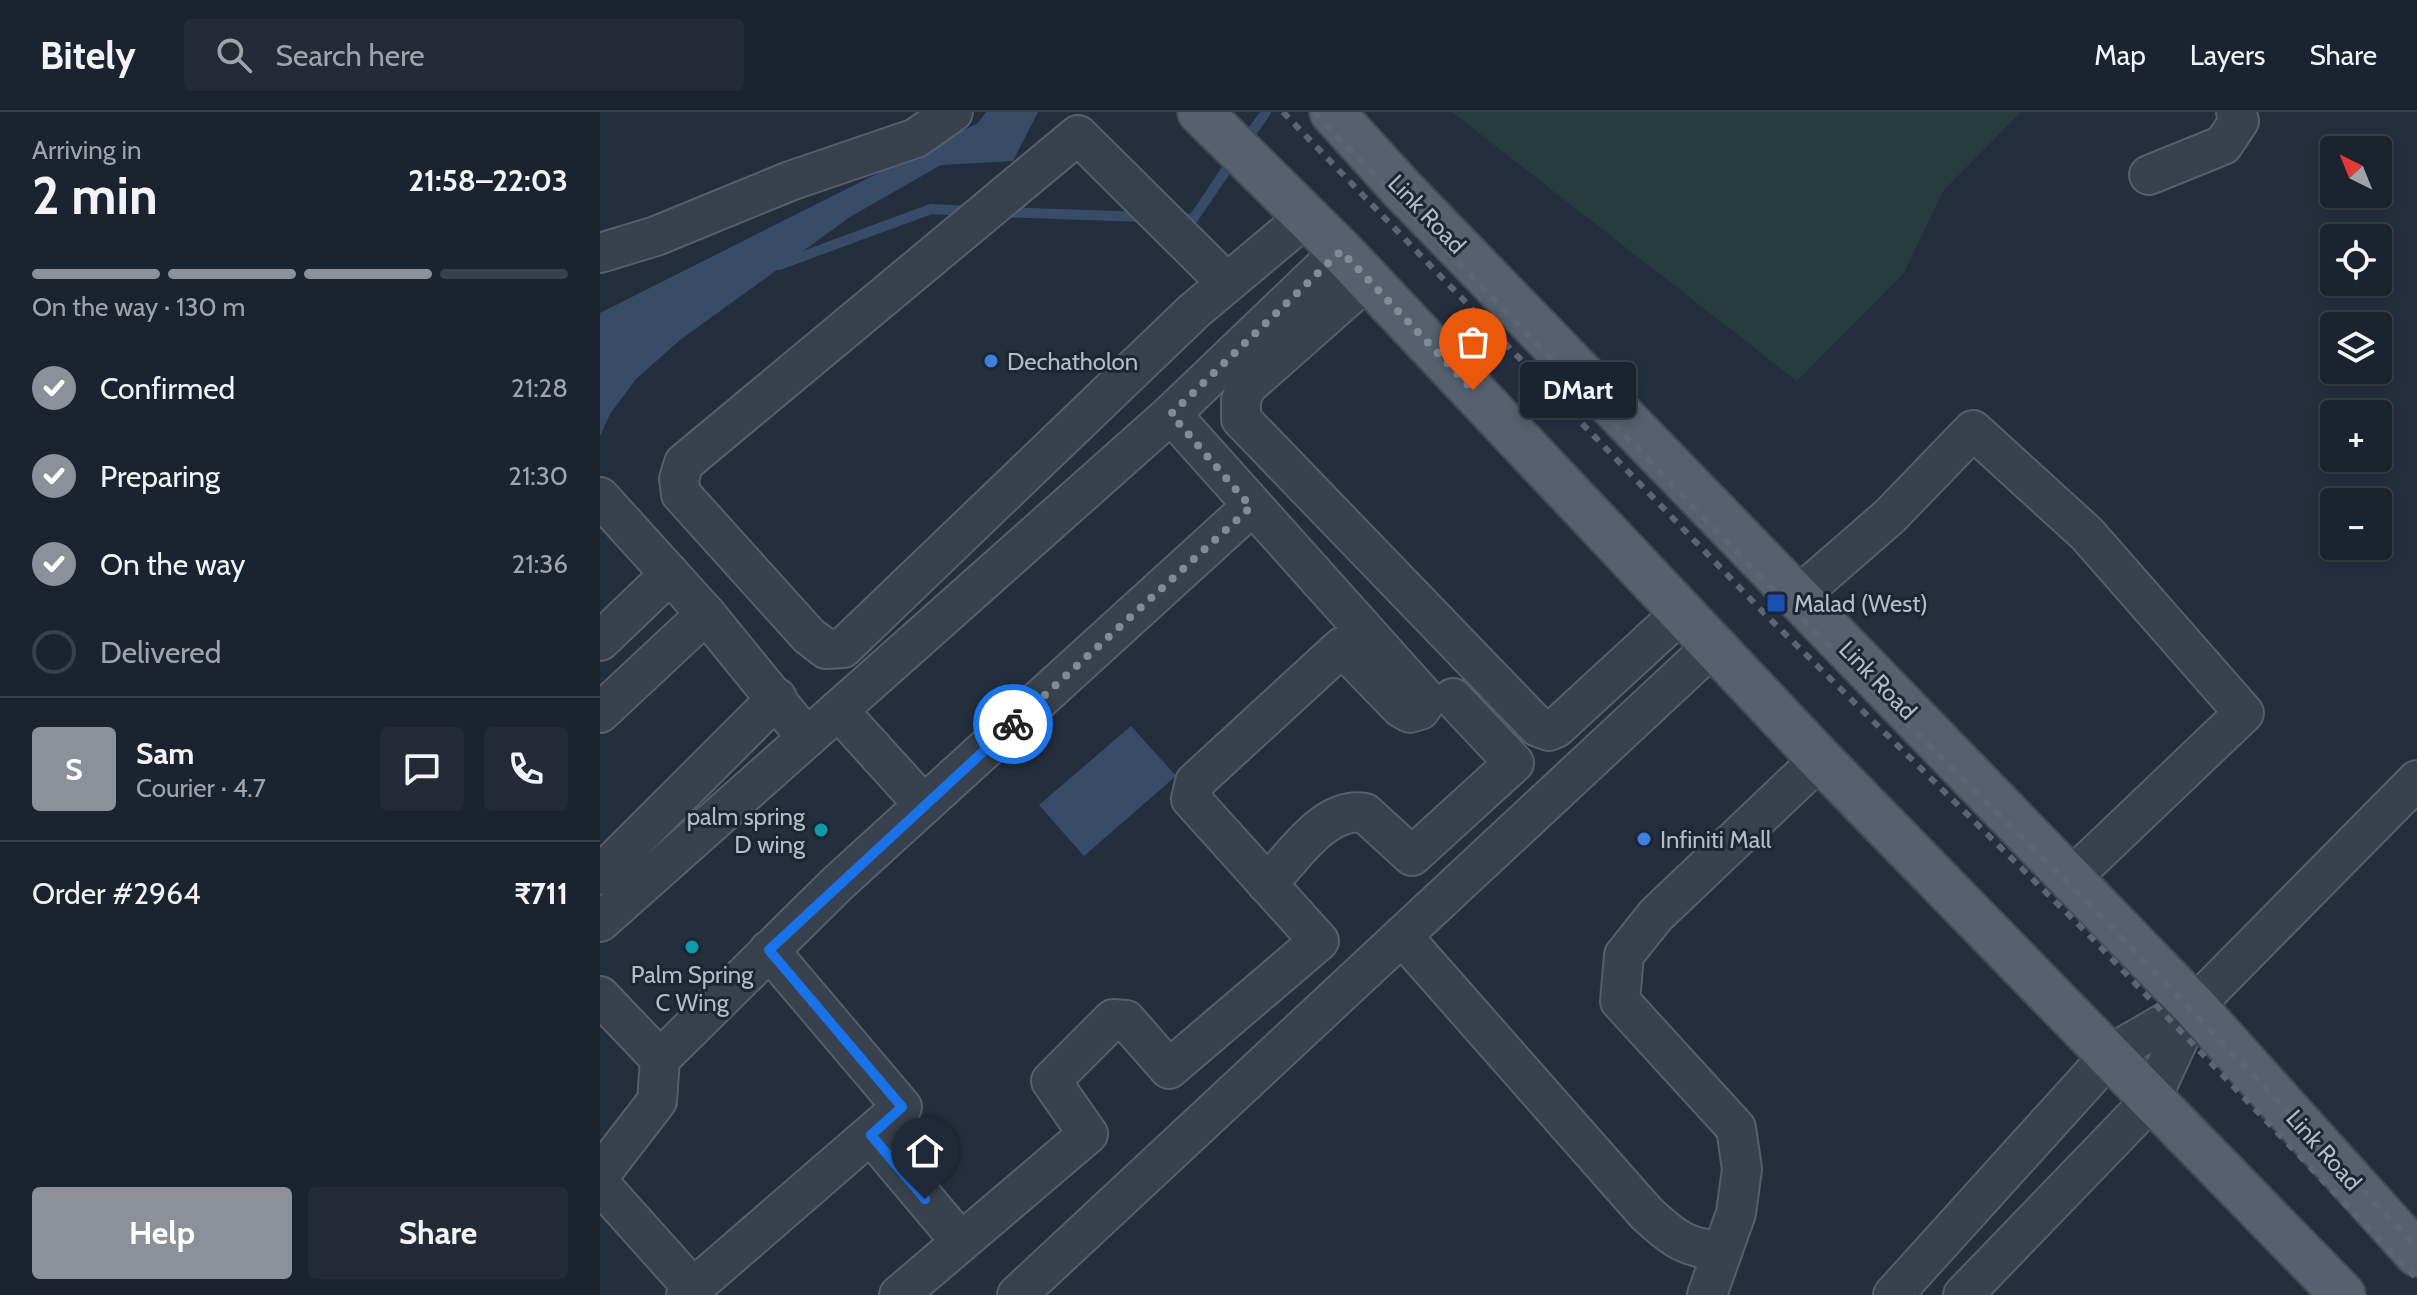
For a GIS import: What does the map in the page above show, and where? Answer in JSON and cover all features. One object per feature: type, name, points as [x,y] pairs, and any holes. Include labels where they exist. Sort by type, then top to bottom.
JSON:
[{"type":"main road","points":[[1200,112],[1354,265],[1820,759],[2111,1054],[2150,1101],[2343,1295]]},
{"type":"main road","name":"Link Road","points":[[1332,112],[2194,1006],[2417,1254]]},
{"type":"street","points":[[600,253],[656,236],[790,181],[916,138],[953,112]]},
{"type":"street","points":[[2149,175],[2223,145],[2239,121],[2236,112]]},
{"type":"street","points":[[1226,282],[1078,135],[684,463],[679,479],[681,494],[809,636],[826,649],[843,648],[1226,282],[1299,210]]},
{"type":"street","points":[[600,922],[1171,414],[1354,265]]},
{"type":"street","points":[[1354,265],[1246,387],[1241,400],[1241,419],[1538,727],[1549,731],[1556,728],[1682,612]]},
{"type":"street","points":[[899,1295],[1088,1134],[1051,1081],[1113,1019],[1126,1020],[1169,1069],[1319,941],[1191,799],[1195,782],[1342,647],[1401,708],[1410,713],[1420,710],[1427,700],[1251,507],[1171,414]]},
{"type":"street","points":[[1797,597],[1890,516],[1973,430],[2087,534],[2244,713],[2070,879]]},
{"type":"street","points":[[600,497],[706,614],[807,738]]},
{"type":"street","points":[[600,1175],[657,1101],[660,1059],[769,950],[924,805],[1251,507]]},
{"type":"street","points":[[600,641],[670,574]]},
{"type":"street","points":[[600,713],[706,614]]},
{"type":"street","points":[[1017,1295],[1714,645]]},
{"type":"street","points":[[600,875],[777,698]]},
{"type":"street","points":[[1267,884],[1318,831],[1348,813],[1365,813],[1412,856],[1514,763],[1453,698]]},
{"type":"street","points":[[838,710],[924,805]]},
{"type":"street","points":[[1707,1295],[1736,1213],[1742,1169],[1736,1128],[1620,1001],[1624,955],[1656,915],[1820,759]]},
{"type":"street","points":[[1893,1295],[2111,1054],[2194,1006],[2417,780]]},
{"type":"street","points":[[1402,936],[1647,1214],[1677,1242],[1700,1250],[1721,1250]]},
{"type":"street","points":[[600,1184],[689,1292],[902,1107],[769,950]]},
{"type":"street","points":[[600,996],[660,1059]]},
{"type":"street","points":[[1963,1295],[2150,1101],[2194,1006]]},
{"type":"street","points":[[871,1135],[961,1242]]},
{"type":"green space","points":[[1452,112],[2021,112],[1943,191],[1904,273],[1797,381]]},
{"type":"water","points":[[986,112],[1038,112],[1013,161],[941,165],[850,217],[680,340],[636,379],[610,414],[600,436],[600,313],[978,123]]},
{"type":"water","points":[[1131,726],[1176,776],[1084,856],[1039,805]]},
{"type":"waterway","points":[[1244,143],[1266,112]]},
{"type":"waterway","points":[[1176,218],[1193,219],[1233,160]]},
{"type":"waterway","points":[[779,265],[931,209],[968,211]]},
{"type":"waterway","points":[[1004,212],[1144,217]]},
{"type":"railway","points":[[1283,112],[1764,613],[2089,935],[2417,1279]]},
{"type":"railway","points":[[1314,112],[1780,597],[2104,919],[2417,1247]]},
{"type":"way so far","points":[[1013,724],[1251,507],[1171,414],[1341,251],[1473,390]]},
{"type":"place","name":"Dechatholon","points":[[991,361]]},
{"type":"place","name":"DMart","points":[[1473,390]]},
{"type":"place","name":"Malad (West)","points":[[1776,603]]},
{"type":"place","name":"palm spring D wing","points":[[821,830]]},
{"type":"place","name":"Infiniti Mall","points":[[1644,839]]},
{"type":"place","name":"Palm Spring C Wing","points":[[692,947]]},
{"type":"route","points":[[925,1199],[871,1135],[902,1107],[769,950],[1013,724]]}]
